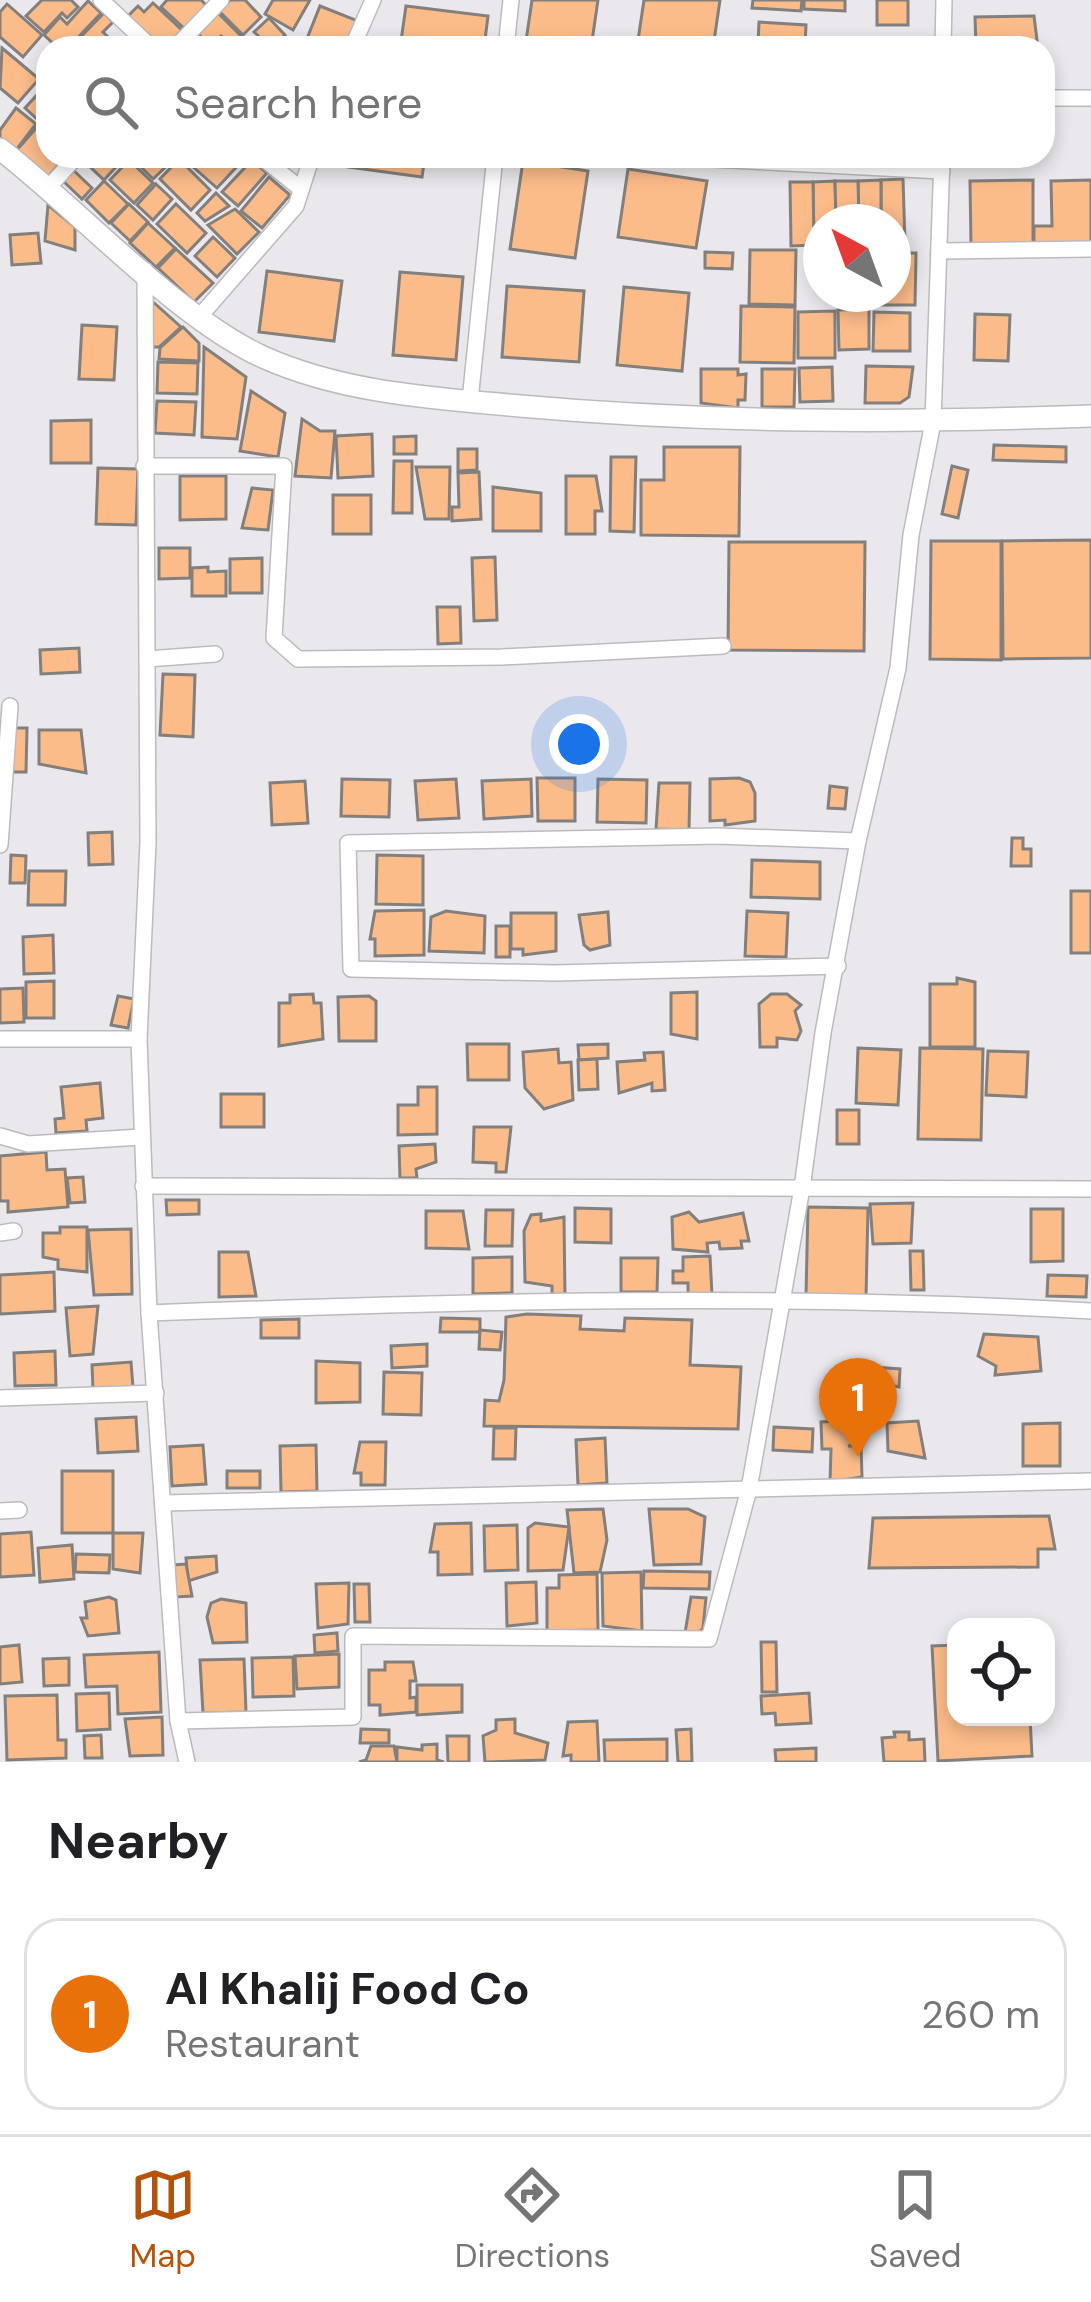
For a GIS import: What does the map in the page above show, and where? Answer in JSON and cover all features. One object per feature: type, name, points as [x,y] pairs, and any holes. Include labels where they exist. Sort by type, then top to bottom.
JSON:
[{"type":"street","points":[[101,0],[139,36]]},
{"type":"street","points":[[186,36],[221,0]]},
{"type":"street","points":[[357,36],[373,0]]},
{"type":"street","points":[[507,36],[511,0]]},
{"type":"street","points":[[943,36],[944,0]]},
{"type":"street","points":[[1055,98],[1091,98]]},
{"type":"street","points":[[0,149],[201,315],[260,356],[338,383],[656,418],[933,422],[1091,416]]},
{"type":"street","points":[[47,189],[66,168]]},
{"type":"street","points":[[275,168],[301,189]]},
{"type":"street","points":[[201,315],[296,206],[308,168]]},
{"type":"street","points":[[470,401],[494,168]]},
{"type":"street","points":[[178,1721],[353,1717],[353,1636],[709,1639],[748,1489],[858,841],[898,668],[911,536],[933,422],[942,168]]},
{"type":"street","points":[[940,251],[1091,249]]},
{"type":"street","points":[[145,270],[148,842],[139,1040],[140,1137],[178,1721],[187,1762]]},
{"type":"street","points":[[144,466],[284,466],[274,638],[298,659],[502,657],[723,646]]},
{"type":"street","points":[[147,658],[215,654]]},
{"type":"street","points":[[0,845],[10,706]]},
{"type":"street","points":[[838,966],[554,973],[351,969],[348,843],[718,836],[858,841]]},
{"type":"street","points":[[0,1039],[139,1040]]},
{"type":"street","points":[[0,1136],[28,1144],[140,1137]]},
{"type":"street","points":[[143,1186],[1091,1189]]},
{"type":"street","points":[[149,1312],[356,1305],[966,1302],[1091,1311]]},
{"type":"street","points":[[0,1398],[156,1393]]},
{"type":"street","points":[[163,1503],[1091,1481]]},
{"type":"street","points":[[0,1511],[19,1510]]},
{"type":"building","points":[[42,0],[71,0],[78,7],[67,18],[62,13],[44,32],[26,16]]},
{"type":"building","points":[[167,0],[201,0],[208,7],[186,30],[161,7]]},
{"type":"building","points":[[230,0],[245,0],[261,17],[243,35],[219,11]]},
{"type":"building","points":[[273,0],[310,0],[293,30],[265,14]]},
{"type":"building","points":[[532,0],[598,0],[593,36],[527,36]]},
{"type":"building","points":[[644,0],[720,0],[715,36],[639,36]]},
{"type":"building","points":[[753,0],[802,0],[801,11],[752,8]]},
{"type":"building","points":[[804,0],[845,0],[845,11],[804,9]]},
{"type":"building","points":[[877,0],[908,0],[908,25],[877,25]]},
{"type":"building","points":[[88,1],[101,13],[79,36],[44,35],[60,17],[67,24]]},
{"type":"building","points":[[153,3],[184,32],[147,36],[127,17],[138,6],[144,12]]},
{"type":"building","points":[[7,4],[42,35],[36,36],[23,57],[0,37],[0,12]]},
{"type":"building","points":[[320,6],[358,21],[352,36],[308,36]]},
{"type":"building","points":[[406,6],[488,16],[486,36],[402,36]]},
{"type":"building","points":[[217,12],[241,36],[200,36],[196,32]]},
{"type":"building","points":[[104,13],[113,22],[103,32],[107,36],[82,36]]},
{"type":"building","points":[[1034,16],[1036,36],[976,36],[975,17]]},
{"type":"building","points":[[269,18],[285,35],[258,36],[254,32]]},
{"type":"building","points":[[759,22],[806,25],[806,36],[758,36]]},
{"type":"building","points":[[2,48],[36,76],[36,82],[18,103],[0,88]]},
{"type":"building","points":[[36,96],[36,118],[25,108]]},
{"type":"building","points":[[16,108],[36,124],[16,150],[0,138],[0,130]]},
{"type":"building","points":[[36,128],[36,167],[16,151]]},
{"type":"building","points":[[71,168],[92,188],[82,199],[61,179]]},
{"type":"building","points":[[91,168],[115,168],[104,180]]},
{"type":"building","points":[[121,168],[137,168],[153,183],[134,203],[110,180]]},
{"type":"building","points":[[142,168],[164,168],[153,179]]},
{"type":"building","points":[[170,168],[188,168],[210,190],[191,210],[160,179]]},
{"type":"building","points":[[194,168],[236,168],[217,188]]},
{"type":"building","points":[[244,168],[261,168],[267,173],[238,206],[222,192]]},
{"type":"building","points":[[355,168],[423,168],[422,177]]},
{"type":"building","points":[[522,168],[588,171],[575,258],[510,249]]},
{"type":"building","points":[[628,169],[707,181],[696,248],[618,237]]},
{"type":"building","points":[[269,177],[290,195],[262,228],[241,211]]},
{"type":"building","points":[[903,179],[904,204],[881,204],[881,180]]},
{"type":"building","points":[[881,180],[881,204],[859,204],[858,181]]},
{"type":"building","points":[[1033,180],[1033,244],[971,245],[970,181]]},
{"type":"building","points":[[1091,180],[1091,244],[1034,245],[1034,226],[1052,226],[1051,181]]},
{"type":"building","points":[[104,181],[128,204],[109,223],[86,200]]},
{"type":"building","points":[[835,181],[836,204],[813,204],[813,182]]},
{"type":"building","points":[[835,181],[858,181],[859,204],[836,204]]},
{"type":"building","points":[[790,182],[813,182],[813,204],[803,204],[803,245],[791,246]]},
{"type":"building","points":[[156,184],[172,199],[153,220],[137,205]]},
{"type":"building","points":[[216,193],[229,206],[205,221],[197,213]]},
{"type":"building","points":[[129,204],[148,222],[130,241],[111,223]]},
{"type":"building","points":[[176,204],[206,233],[187,253],[157,224]]},
{"type":"building","points":[[48,205],[75,227],[75,250],[45,241]]},
{"type":"building","points":[[235,209],[259,232],[237,254],[208,225]]},
{"type":"building","points":[[148,223],[175,248],[156,267],[130,243]]},
{"type":"building","points":[[38,233],[41,263],[12,265],[10,235]]},
{"type":"building","points":[[213,237],[235,258],[217,277],[195,256]]},
{"type":"building","points":[[176,249],[213,283],[194,302],[158,268]]},
{"type":"building","points":[[750,250],[796,250],[795,305],[749,304]]},
{"type":"building","points":[[705,252],[733,253],[732,269],[705,268]]},
{"type":"building","points":[[911,253],[916,253],[915,305],[911,305]]},
{"type":"building","points":[[267,271],[342,281],[334,341],[259,332]]},
{"type":"building","points":[[400,272],[463,277],[456,360],[393,355]]},
{"type":"building","points":[[507,286],[584,291],[579,362],[502,357]]},
{"type":"building","points":[[624,287],[689,293],[682,371],[617,365]]},
{"type":"building","points":[[152,301],[181,327],[159,347],[148,347]]},
{"type":"building","points":[[741,306],[795,307],[794,363],[740,362]]},
{"type":"building","points":[[798,312],[835,312],[835,358],[798,358]]},
{"type":"building","points":[[838,312],[869,312],[869,349],[839,350]]},
{"type":"building","points":[[874,312],[910,313],[910,351],[873,351]]},
{"type":"building","points":[[975,314],[1010,315],[1008,361],[974,360]]},
{"type":"building","points":[[82,325],[117,327],[114,380],[79,379]]},
{"type":"building","points":[[183,327],[199,343],[199,361],[159,359],[160,348]]},
{"type":"building","points":[[204,347],[246,377],[237,439],[202,437]]},
{"type":"building","points":[[158,362],[198,363],[197,394],[157,393]]},
{"type":"building","points":[[866,366],[913,367],[909,397],[900,403],[865,403]]},
{"type":"building","points":[[832,367],[833,401],[800,402],[799,368]]},
{"type":"building","points":[[701,369],[738,369],[738,375],[746,374],[745,400],[738,400],[738,408],[701,403]]},
{"type":"building","points":[[762,369],[795,369],[794,407],[762,407]]},
{"type":"building","points":[[251,391],[285,413],[278,457],[240,451]]},
{"type":"building","points":[[157,401],[196,402],[194,435],[155,433]]},
{"type":"building","points":[[302,419],[320,431],[335,431],[331,478],[295,476]]},
{"type":"building","points":[[91,420],[91,463],[51,463],[51,421]]},
{"type":"building","points":[[372,434],[373,476],[338,478],[336,436]]},
{"type":"building","points":[[416,436],[416,454],[394,454],[394,437]]},
{"type":"building","points":[[994,445],[1066,447],[1066,462],[993,460]]},
{"type":"building","points":[[664,447],[740,447],[739,536],[641,535],[641,480],[664,480]]},
{"type":"building","points":[[458,449],[477,449],[477,470],[458,471]]},
{"type":"building","points":[[611,457],[636,457],[634,532],[610,531]]},
{"type":"building","points":[[394,461],[412,461],[412,513],[393,513]]},
{"type":"building","points":[[952,466],[968,470],[958,518],[942,514]]},
{"type":"building","points":[[416,467],[450,467],[449,519],[425,519]]},
{"type":"building","points":[[98,468],[138,469],[136,525],[96,524]]},
{"type":"building","points":[[479,472],[481,519],[452,521],[452,507],[459,507],[458,473]]},
{"type":"building","points":[[180,476],[226,476],[226,519],[180,520]]},
{"type":"building","points":[[566,476],[596,476],[602,511],[595,511],[595,534],[566,534]]},
{"type":"building","points":[[493,487],[541,493],[541,531],[493,531]]},
{"type":"building","points":[[252,488],[273,490],[268,530],[242,528]]},
{"type":"building","points":[[333,495],[371,495],[371,534],[333,534]]},
{"type":"building","points":[[1091,540],[1091,658],[1003,659],[1002,541]]},
{"type":"building","points":[[931,541],[1001,541],[1001,660],[930,659]]},
{"type":"building","points":[[729,542],[865,542],[864,651],[728,650]]},
{"type":"building","points":[[159,548],[190,548],[190,578],[159,579]]},
{"type":"building","points":[[495,557],[497,620],[474,621],[472,558]]},
{"type":"building","points":[[262,558],[262,593],[230,593],[230,559]]},
{"type":"building","points":[[208,567],[208,572],[226,571],[226,596],[192,596],[192,568]]},
{"type":"building","points":[[437,607],[460,607],[461,643],[438,644]]},
{"type":"building","points":[[79,648],[80,672],[41,674],[40,650]]},
{"type":"building","points":[[163,674],[195,675],[193,737],[160,735]]},
{"type":"building","points":[[12,728],[27,728],[26,772],[11,772]]},
{"type":"building","points":[[39,730],[81,730],[86,773],[39,764]]},
{"type":"building","points":[[537,778],[575,778],[575,821],[538,821]]},
{"type":"building","points":[[342,779],[390,780],[389,817],[341,816]]},
{"type":"building","points":[[456,779],[459,818],[418,820],[415,781]]},
{"type":"building","points":[[531,779],[532,816],[484,819],[482,781]]},
{"type":"building","points":[[598,779],[647,780],[646,823],[597,822]]},
{"type":"building","points":[[710,779],[750,782],[755,793],[755,821],[725,825],[725,820],[710,821]]},
{"type":"building","points":[[305,781],[308,823],[272,825],[270,783]]},
{"type":"building","points":[[659,783],[690,783],[689,830],[656,829]]},
{"type":"building","points":[[830,786],[847,788],[845,809],[828,808]]},
{"type":"building","points":[[112,832],[113,864],[89,865],[88,833]]},
{"type":"building","points":[[1012,838],[1023,838],[1023,849],[1031,849],[1031,866],[1011,866]]},
{"type":"building","points":[[11,855],[26,856],[25,883],[10,883]]},
{"type":"building","points":[[377,855],[423,856],[423,905],[376,904]]},
{"type":"building","points":[[752,860],[820,862],[820,899],[751,897]]},
{"type":"building","points":[[29,871],[66,871],[65,905],[28,905]]},
{"type":"building","points":[[1071,891],[1091,891],[1091,953],[1071,953]]},
{"type":"building","points":[[424,910],[424,955],[375,956],[375,939],[370,939],[375,911]]},
{"type":"building","points":[[446,911],[485,916],[484,953],[429,951],[431,917]]},
{"type":"building","points":[[747,911],[788,913],[786,957],[745,956]]},
{"type":"building","points":[[608,912],[610,945],[590,950],[584,945],[579,915]]},
{"type":"building","points":[[511,913],[556,913],[556,951],[523,955],[523,949],[511,949]]},
{"type":"building","points":[[496,926],[510,926],[510,957],[496,957]]},
{"type":"building","points":[[53,935],[54,973],[24,974],[23,937]]},
{"type":"building","points":[[957,978],[975,982],[975,1047],[930,1047],[930,984],[957,984]]},
{"type":"building","points":[[54,981],[54,1018],[26,1018],[26,982]]},
{"type":"building","points":[[23,988],[24,1022],[0,1023],[0,989]]},
{"type":"building","points":[[697,992],[697,1039],[671,1034],[671,993]]},
{"type":"building","points":[[313,994],[314,1003],[321,1003],[323,1039],[279,1046],[279,1003],[290,1003],[290,995]]},
{"type":"building","points":[[771,994],[787,994],[801,1005],[795,1011],[801,1031],[797,1040],[777,1038],[777,1047],[760,1047],[759,1004]]},
{"type":"building","points":[[118,996],[134,999],[128,1028],[111,1025]]},
{"type":"building","points":[[369,996],[376,1001],[376,1041],[339,1041],[338,997]]},
{"type":"building","points":[[467,1044],[509,1044],[509,1080],[468,1080]]},
{"type":"building","points":[[608,1044],[608,1058],[579,1060],[578,1045]]},
{"type":"building","points":[[858,1048],[901,1050],[898,1105],[856,1103]]},
{"type":"building","points":[[920,1048],[983,1049],[981,1140],[918,1139]]},
{"type":"building","points":[[558,1049],[559,1063],[571,1062],[573,1100],[544,1109],[525,1088],[523,1052]]},
{"type":"building","points":[[988,1051],[1028,1052],[1026,1097],[986,1095]]},
{"type":"building","points":[[663,1052],[665,1090],[652,1091],[652,1083],[619,1093],[617,1062],[645,1060],[644,1053]]},
{"type":"building","points":[[597,1059],[598,1089],[579,1090],[578,1060]]},
{"type":"building","points":[[100,1083],[103,1118],[86,1120],[87,1131],[56,1133],[55,1119],[64,1118],[61,1087]]},
{"type":"building","points":[[418,1087],[437,1087],[437,1134],[398,1135],[398,1105],[418,1105]]},
{"type":"building","points":[[221,1094],[264,1094],[264,1127],[221,1127]]},
{"type":"building","points":[[837,1110],[859,1110],[859,1144],[837,1144]]},
{"type":"building","points":[[474,1127],[511,1127],[506,1172],[496,1172],[496,1163],[473,1162]]},
{"type":"building","points":[[435,1144],[436,1162],[416,1169],[417,1178],[400,1178],[399,1146]]},
{"type":"building","points":[[46,1152],[47,1170],[65,1169],[68,1207],[8,1212],[8,1201],[0,1201],[0,1156]]},
{"type":"building","points":[[83,1177],[85,1202],[70,1203],[67,1178]]},
{"type":"building","points":[[166,1200],[199,1200],[199,1214],[167,1215]]},
{"type":"building","points":[[913,1203],[911,1243],[873,1244],[870,1204]]},
{"type":"building","points":[[808,1207],[868,1208],[866,1297],[806,1295]]},
{"type":"building","points":[[575,1208],[611,1209],[611,1243],[575,1242]]},
{"type":"building","points":[[1031,1209],[1063,1209],[1063,1261],[1031,1262]]},
{"type":"building","points":[[486,1210],[513,1210],[512,1246],[485,1246]]},
{"type":"building","points":[[426,1211],[463,1211],[469,1249],[426,1248]]},
{"type":"building","points":[[689,1212],[699,1222],[743,1213],[749,1241],[741,1241],[742,1248],[720,1249],[719,1242],[707,1243],[708,1252],[673,1249],[672,1217]]},
{"type":"building","points":[[541,1214],[541,1221],[564,1217],[565,1298],[552,1298],[552,1286],[525,1282],[524,1231],[531,1215]]},
{"type":"building","points":[[60,1227],[87,1227],[87,1272],[58,1269],[58,1260],[43,1257],[43,1233],[60,1233]]},
{"type":"building","points":[[131,1229],[132,1294],[94,1295],[88,1230]]},
{"type":"building","points":[[910,1251],[923,1251],[924,1290],[911,1290]]},
{"type":"building","points":[[219,1252],[248,1252],[256,1296],[219,1297]]},
{"type":"building","points":[[710,1256],[712,1295],[688,1296],[688,1283],[673,1283],[673,1271],[683,1271],[683,1257]]},
{"type":"building","points":[[512,1257],[512,1293],[473,1294],[473,1258]]},
{"type":"building","points":[[621,1258],[658,1258],[657,1292],[621,1292]]},
{"type":"building","points":[[54,1272],[55,1311],[0,1314],[0,1275]]},
{"type":"building","points":[[1048,1275],[1087,1276],[1086,1297],[1047,1296]]},
{"type":"building","points":[[98,1306],[93,1354],[70,1356],[66,1308]]},
{"type":"building","points":[[581,1316],[580,1329],[624,1331],[625,1318],[692,1320],[690,1365],[741,1367],[738,1429],[484,1426],[485,1400],[499,1401],[504,1380],[506,1317]]},
{"type":"building","points":[[441,1318],[480,1319],[480,1332],[440,1332]]},
{"type":"building","points":[[299,1319],[299,1338],[261,1338],[261,1320]]},
{"type":"building","points":[[480,1330],[502,1332],[500,1350],[479,1349]]},
{"type":"building","points":[[984,1334],[1038,1337],[1041,1371],[995,1375],[996,1366],[978,1356]]},
{"type":"building","points":[[427,1344],[427,1366],[392,1368],[391,1346]]},
{"type":"building","points":[[55,1351],[56,1385],[15,1386],[14,1353]]},
{"type":"building","points":[[316,1361],[360,1363],[360,1402],[316,1403]]},
{"type":"building","points":[[131,1362],[133,1387],[93,1390],[92,1365]]},
{"type":"building","points":[[859,1366],[900,1369],[899,1387],[894,1386],[887,1403],[881,1402],[881,1411],[856,1404]]},
{"type":"building","points":[[384,1372],[422,1373],[421,1415],[383,1414]]},
{"type":"building","points":[[136,1417],[138,1451],[98,1453],[96,1419]]},
{"type":"building","points":[[858,1420],[859,1444],[848,1446],[861,1446],[862,1477],[830,1482],[831,1449],[822,1449],[821,1422]]},
{"type":"building","points":[[918,1421],[925,1458],[888,1451],[887,1423]]},
{"type":"building","points":[[1060,1423],[1060,1466],[1023,1466],[1023,1424]]},
{"type":"building","points":[[774,1427],[813,1429],[812,1452],[773,1450]]},
{"type":"building","points":[[494,1428],[516,1428],[515,1459],[493,1459]]},
{"type":"building","points":[[605,1438],[607,1483],[578,1485],[576,1440]]},
{"type":"building","points":[[360,1442],[386,1442],[385,1485],[361,1485],[361,1473],[354,1473]]},
{"type":"building","points":[[203,1445],[206,1484],[172,1486],[170,1447]]},
{"type":"building","points":[[316,1445],[317,1491],[281,1492],[280,1446]]},
{"type":"building","points":[[62,1471],[113,1471],[113,1533],[62,1533]]},
{"type":"building","points":[[227,1471],[260,1471],[260,1488],[227,1488]]},
{"type":"building","points":[[603,1509],[607,1540],[600,1572],[574,1573],[567,1510]]},
{"type":"building","points":[[649,1509],[688,1509],[705,1517],[701,1564],[654,1565]]},
{"type":"building","points":[[1049,1516],[1055,1549],[1038,1549],[1038,1567],[869,1568],[873,1518]]},
{"type":"building","points":[[471,1523],[472,1574],[438,1575],[438,1552],[430,1552],[435,1524]]},
{"type":"building","points":[[535,1523],[569,1527],[563,1570],[528,1571],[528,1528]]},
{"type":"building","points":[[517,1525],[518,1570],[485,1571],[484,1526]]},
{"type":"building","points":[[31,1532],[34,1575],[0,1577],[0,1534]]},
{"type":"building","points":[[113,1533],[143,1533],[140,1573],[113,1569]]},
{"type":"building","points":[[72,1545],[74,1579],[40,1582],[38,1548]]},
{"type":"building","points":[[76,1554],[110,1555],[109,1573],[75,1572]]},
{"type":"building","points":[[216,1556],[217,1572],[188,1581],[186,1558]]},
{"type":"building","points":[[186,1564],[192,1596],[175,1597],[173,1565]]},
{"type":"building","points":[[644,1571],[710,1572],[709,1589],[643,1588]]},
{"type":"building","points":[[641,1572],[642,1631],[603,1626],[602,1573]]},
{"type":"building","points":[[597,1574],[598,1630],[547,1631],[547,1588],[559,1588],[559,1575]]},
{"type":"building","points":[[536,1582],[537,1623],[507,1626],[506,1583]]},
{"type":"building","points":[[349,1583],[348,1624],[318,1628],[316,1584]]},
{"type":"building","points":[[354,1584],[369,1584],[370,1622],[355,1622]]},
{"type":"building","points":[[691,1597],[706,1598],[703,1628],[697,1634],[685,1633]]},
{"type":"building","points":[[221,1599],[246,1603],[247,1642],[213,1643],[207,1617],[211,1603]]},
{"type":"building","points":[[116,1600],[119,1633],[88,1636],[81,1618],[87,1618],[85,1602]]},
{"type":"building","points":[[337,1633],[338,1651],[315,1653],[314,1635]]},
{"type":"building","points":[[761,1642],[776,1642],[777,1692],[762,1692]]},
{"type":"building","points":[[19,1645],[22,1682],[0,1684],[0,1647]]},
{"type":"building","points":[[947,1645],[947,1726],[1030,1726],[1032,1756],[938,1761],[932,1646]]},
{"type":"building","points":[[159,1652],[161,1712],[118,1714],[117,1686],[86,1687],[84,1655]]},
{"type":"building","points":[[339,1654],[339,1687],[297,1689],[295,1656]]},
{"type":"building","points":[[293,1657],[294,1696],[253,1697],[252,1658]]},
{"type":"building","points":[[69,1658],[69,1685],[44,1686],[43,1659]]},
{"type":"building","points":[[244,1659],[246,1712],[203,1713],[200,1660]]},
{"type":"building","points":[[385,1662],[413,1662],[416,1681],[410,1681],[410,1698],[416,1697],[416,1712],[380,1715],[380,1705],[369,1705],[369,1670],[385,1670]]},
{"type":"building","points":[[417,1685],[462,1685],[462,1712],[417,1715]]},
{"type":"building","points":[[109,1693],[110,1729],[77,1731],[76,1694]]},
{"type":"building","points":[[809,1693],[811,1723],[776,1725],[775,1713],[762,1714],[761,1696]]},
{"type":"building","points":[[57,1695],[58,1740],[66,1740],[66,1758],[7,1760],[5,1696]]},
{"type":"building","points":[[162,1717],[163,1755],[130,1756],[125,1719]]},
{"type":"building","points":[[515,1719],[515,1733],[548,1743],[545,1760],[485,1762],[483,1736],[496,1730],[496,1720]]},
{"type":"building","points":[[597,1721],[599,1762],[571,1762],[571,1755],[563,1756],[568,1722]]},
{"type":"building","points":[[361,1729],[389,1730],[389,1743],[360,1743]]},
{"type":"building","points":[[691,1729],[692,1762],[678,1762],[676,1730]]},
{"type":"building","points":[[894,1732],[909,1732],[909,1740],[924,1739],[925,1762],[884,1762],[882,1738],[895,1737]]},
{"type":"building","points":[[101,1735],[102,1758],[85,1758],[84,1736]]},
{"type":"building","points":[[447,1736],[469,1736],[469,1762],[448,1762]]},
{"type":"building","points":[[667,1739],[667,1762],[605,1762],[604,1740]]},
{"type":"building","points":[[437,1744],[437,1760],[444,1762],[397,1762],[397,1747],[422,1750],[422,1745]]},
{"type":"building","points":[[371,1746],[394,1746],[397,1762],[359,1762],[366,1760]]},
{"type":"building","points":[[816,1748],[816,1762],[776,1762],[775,1750]]},
{"type":"place","name":"Al Khalij Food Co","points":[[858,1457]]}]
